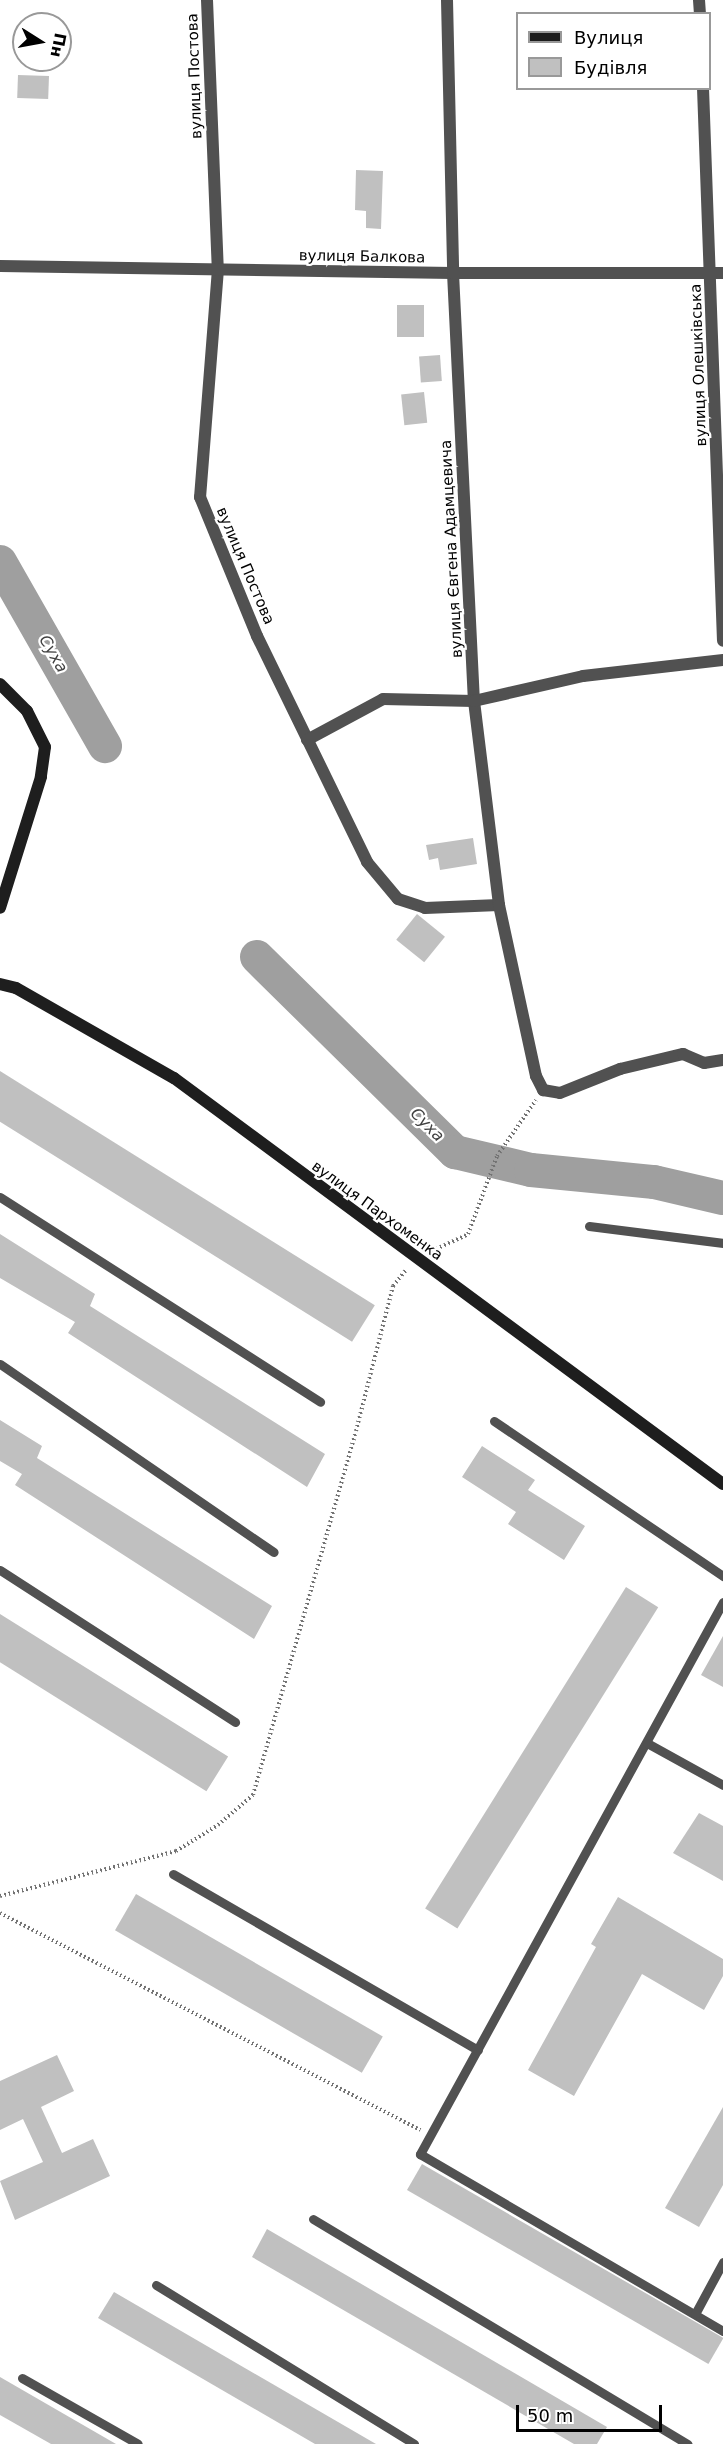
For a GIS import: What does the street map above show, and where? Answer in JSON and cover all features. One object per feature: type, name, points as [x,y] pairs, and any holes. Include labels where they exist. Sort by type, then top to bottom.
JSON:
[{"type":"street","name":"вулиця Постова","points":[[207,0],[218,269],[200,497],[257,636],[367,862],[398,899],[444,910],[499,905]]},
{"type":"street","name":"вулиця Євгена Адамцевича","points":[[447,0],[453,273],[474,700],[499,905],[543,1090]]},
{"type":"street","name":"вулиця Олешківська","points":[[703,90],[717,273],[723,640]]},
{"type":"street","name":"вулиця Балкова","points":[[0,266],[453,273],[717,273]]},
{"type":"street","points":[[308,740],[383,699],[474,700],[583,676],[723,660]]},
{"type":"street","points":[[0,684],[27,711],[45,747],[40,777],[0,908]]},
{"type":"street","name":"вулиця Пархоменка","points":[[0,984],[16,988],[174,1078],[415,1259],[482,1304],[723,1484]]},
{"type":"street","points":[[543,1090],[560,1093],[620,1069],[682,1054],[704,1063],[723,1060]]},
{"type":"lane","points":[[0,1197],[320,1402]]},
{"type":"lane","points":[[589,1226],[723,1243]]},
{"type":"lane","points":[[0,1364],[274,1552]]},
{"type":"lane","points":[[494,1421],[723,1576]]},
{"type":"lane","points":[[0,1570],[236,1722]]},
{"type":"lane","points":[[723,1602],[720,1616],[647,1743],[420,2154],[723,2331]]},
{"type":"lane","points":[[647,1743],[723,1785]]},
{"type":"lane","points":[[173,1874],[478,2050]]},
{"type":"lane","points":[[313,2219],[688,2444]]},
{"type":"lane","points":[[695,2314],[723,2262]]},
{"type":"lane","points":[[156,2285],[414,2444]]},
{"type":"lane","points":[[22,2378],[138,2444]]},
{"type":"path","points":[[0,1896],[176,1851],[218,1825],[253,1795],[356,1431],[393,1286],[415,1259],[468,1234],[497,1156],[543,1090]]},
{"type":"path","points":[[0,1913],[430,2136]]},
{"type":"building","points":[[18,75],[49,76],[48,99],[17,98]]},
{"type":"building","points":[[356,170],[383,171],[381,229],[366,228],[366,211],[355,210]]},
{"type":"building","points":[[397,305],[424,305],[424,337],[397,337]]},
{"type":"building","points":[[440,355],[442,381],[421,382],[419,356]]},
{"type":"building","points":[[424,392],[427,423],[404,425],[401,394]]},
{"type":"building","points":[[473,838],[477,864],[440,870],[438,858],[429,860],[426,845]]},
{"type":"building","points":[[417,914],[445,937],[424,962],[396,940]]},
{"type":"building","points":[[0,1071],[375,1305],[352,1342],[0,1122]]},
{"type":"building","points":[[0,1234],[95,1294],[90,1306],[325,1454],[307,1487],[68,1333],[75,1322],[0,1278]]},
{"type":"building","points":[[0,1420],[42,1446],[37,1458],[272,1606],[254,1639],[15,1485],[22,1474],[0,1461]]},
{"type":"building","points":[[482,1446],[535,1480],[528,1490],[585,1526],[564,1560],[508,1524],[516,1512],[462,1477]]},
{"type":"building","points":[[626,1587],[658,1607],[457,1929],[425,1908]]},
{"type":"building","points":[[0,1614],[228,1757],[206,1791],[0,1662]]},
{"type":"building","points":[[723,1636],[723,1687],[701,1675]]},
{"type":"building","points":[[699,1813],[723,1826],[723,1881],[673,1853]]},
{"type":"building","points":[[136,1894],[383,2036],[362,2073],[115,1930]]},
{"type":"building","points":[[618,1897],[723,1959],[723,1976],[704,2010],[642,1974],[574,2096],[528,2070],[596,1947],[591,1944]]},
{"type":"building","points":[[57,2055],[74,2091],[41,2107],[62,2153],[93,2139],[110,2176],[15,2220],[0,2181],[43,2162],[23,2119],[0,2130],[0,2081]]},
{"type":"building","points":[[723,2107],[723,2185],[699,2227],[665,2208]]},
{"type":"building","points":[[422,2164],[723,2338],[708,2364],[407,2190]]},
{"type":"building","points":[[267,2229],[607,2427],[597,2444],[574,2444],[252,2257]]},
{"type":"building","points":[[114,2292],[376,2444],[315,2444],[98,2318]]},
{"type":"building","points":[[0,2377],[116,2444],[51,2444],[0,2415]]},
{"type":"waterway","name":"Суха","points":[[0,562],[105,746]]},
{"type":"waterway","name":"Суха","points":[[257,957],[455,1152],[531,1170],[654,1182],[723,1198]]}]
